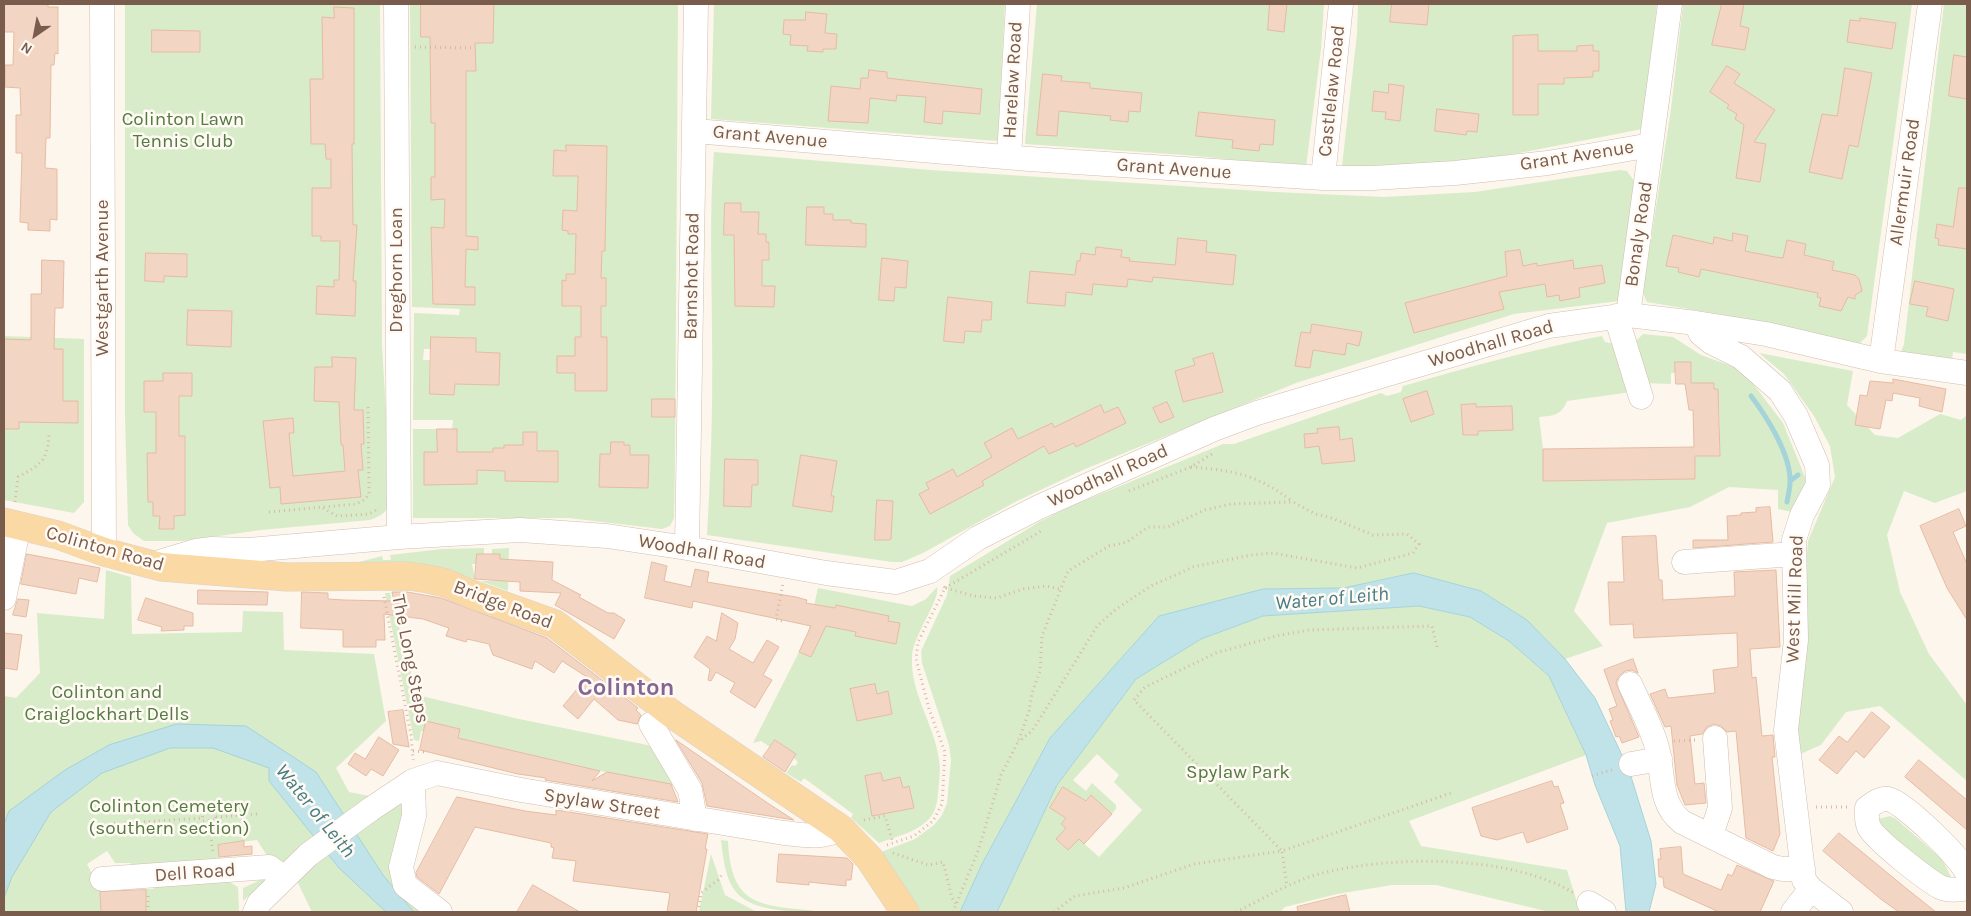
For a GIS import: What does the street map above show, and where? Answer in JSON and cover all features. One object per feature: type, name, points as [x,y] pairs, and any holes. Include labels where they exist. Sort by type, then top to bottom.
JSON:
[{"type":"main road","name":"Colinton Road","points":[[13,516],[104,552],[149,565],[236,574]]},
{"type":"main road","name":"Bridge Road","points":[[236,574],[287,577],[408,576],[446,583],[468,593],[555,624],[672,714],[841,829],[863,851],[886,863],[905,912]]},
{"type":"street","name":"Westgarth Avenue","points":[[102,4],[104,552]]},
{"type":"street","name":"Dreghorn Loan","points":[[396,4],[399,537]]},
{"type":"street","name":"Barnshot Road","points":[[687,548],[696,4]]},
{"type":"street","name":"Harelaw Road","points":[[1009,157],[1018,4]]},
{"type":"street","name":"Castlelaw Road","points":[[1324,178],[1341,4]]},
{"type":"street","name":"Bonaly Road","points":[[1622,316],[1651,145],[1670,4]]},
{"type":"street","name":"Allermuir Road","points":[[1881,361],[1930,4]]},
{"type":"street","name":"Grant Avenue","points":[[695,131],[1009,157],[1324,178],[1382,178],[1548,164],[1651,145]]},
{"type":"street","name":"Woodhall Road","points":[[149,565],[196,551],[249,550],[399,537],[520,530],[607,536],[876,581],[896,582],[937,579],[978,538],[1039,507],[1214,429],[1257,413],[1549,326],[1622,316],[1696,322],[1766,334],[1881,361],[1967,373]]},
{"type":"street","points":[[1622,316],[1641,397]]},
{"type":"street","name":"West Mill Road","points":[[1696,322],[1701,334],[1711,342],[1741,357],[1780,391],[1796,416],[1818,466],[1818,485],[1797,527],[1794,554],[1796,640],[1786,730],[1794,807],[1807,879]]},
{"type":"street","points":[[4,598],[13,516]]},
{"type":"street","points":[[236,574],[240,557],[249,550]]},
{"type":"street","points":[[1684,562],[1794,554]]},
{"type":"street","points":[[1630,684],[1658,751],[1666,799],[1671,813],[1682,822],[1773,867],[1807,879],[1840,912]]},
{"type":"street","points":[[651,724],[690,790],[695,819]]},
{"type":"street","points":[[1711,835],[1720,808],[1715,738]]},
{"type":"street","points":[[1631,764],[1658,751]]},
{"type":"street","name":"Spylaw Street","points":[[284,878],[308,855],[371,809],[413,782],[437,773],[521,790],[695,819],[816,836],[831,834],[841,829]]},
{"type":"street","points":[[413,782],[414,816],[402,868],[405,885],[440,912]]},
{"type":"street","points":[[1967,873],[1952,850],[1901,806],[1889,799],[1877,800],[1867,808],[1866,816],[1869,828],[1876,837],[1925,877],[1942,888],[1967,888]]},
{"type":"street","name":"Dell Road","points":[[102,879],[269,867],[284,878]]},
{"type":"street","points":[[255,912],[259,903],[284,878]]},
{"type":"street","points":[[1793,912],[1807,879]]},
{"type":"path","points":[[396,47],[474,48]]},
{"type":"path","points":[[269,512],[356,504],[364,500],[369,494],[368,405]]},
{"type":"path","points":[[1128,492],[1191,467],[1216,451],[1219,444],[1214,429]]},
{"type":"path","points":[[13,516],[18,477],[44,462],[50,436]]},
{"type":"path","points":[[1018,742],[1032,731],[1098,625],[1116,609],[1151,586],[1193,567],[1250,555],[1273,553],[1357,568],[1413,554],[1418,544],[1407,534],[1373,536],[1332,518],[1315,514],[1257,478],[1237,472],[1191,467]]},
{"type":"path","points":[[953,912],[978,850],[1001,775],[1018,742],[1030,711],[1032,693],[1040,671],[1042,636],[1068,571],[1109,546],[1127,542],[1148,527],[1168,527],[1206,510],[1231,504],[1293,502]]},
{"type":"path","points":[[322,508],[337,516],[369,514],[382,507]]},
{"type":"path","points":[[884,846],[914,836],[934,821],[942,804],[945,752],[929,709],[916,658],[918,642],[937,579],[1051,525]]},
{"type":"path","name":"The Long Steps","points":[[380,577],[412,746]]},
{"type":"path","points":[[937,579],[974,596],[997,598],[1022,589],[1046,586],[1060,589]]},
{"type":"path","points":[[779,606],[776,620],[782,621]]},
{"type":"path","points":[[1287,886],[1282,851],[1134,700],[1144,687],[1216,653],[1276,636],[1308,630],[1432,626],[1437,647]]},
{"type":"path","points":[[1658,751],[1715,738]]},
{"type":"path","points":[[413,751],[424,752]]},
{"type":"path","points":[[1054,912],[1075,896],[1124,888],[1194,864],[1282,851],[1454,792]]},
{"type":"path","points":[[1794,807],[1867,808]]},
{"type":"path","points":[[203,818],[202,813],[215,812],[216,816]]},
{"type":"path","points":[[216,816],[256,814]]},
{"type":"path","points":[[109,824],[203,818],[203,821],[216,820],[216,816]]},
{"type":"path","points":[[210,820],[216,871]]},
{"type":"path","points":[[889,828],[893,843]]},
{"type":"path","points":[[886,863],[928,864],[944,862],[952,898],[957,905]]},
{"type":"path","points":[[1236,912],[1287,886],[1318,875],[1353,867],[1396,862],[1476,864],[1540,878],[1566,889],[1598,908]]},
{"type":"path","points":[[698,907],[701,893],[718,880],[723,873]]},
{"type":"green space","points":[[125,4],[380,4],[382,345],[391,497],[389,506],[378,517],[370,520],[261,530],[183,541],[144,541],[133,533],[128,525],[125,417]]},
{"type":"green space","points":[[410,4],[678,4],[675,461],[674,518],[670,526],[662,529],[569,518],[413,518],[413,429],[452,429],[453,420],[413,420],[414,313],[459,315],[460,309],[412,307]],"holes":[[[431,337],[475,338],[476,352],[500,353],[499,385],[472,385],[455,371],[454,394],[430,394],[430,360],[423,360],[424,349],[431,349]]]},
{"type":"green space","points":[[714,4],[1005,4],[998,141],[711,119]]},
{"type":"green space","points":[[1037,4],[1324,4],[1321,49],[1306,167],[1185,155],[1025,144]]},
{"type":"green space","points":[[1358,4],[1657,4],[1642,129],[1494,158],[1409,166],[1342,166],[1357,34]]},
{"type":"green space","points":[[1683,4],[1912,4],[1867,336],[1859,344],[1753,320],[1647,302],[1645,299],[1644,284],[1671,109]]},
{"type":"green space","points":[[1944,4],[1967,4],[1967,354],[1953,352],[1952,360],[1901,352],[1904,344]]},
{"type":"green space","points":[[714,152],[931,170],[1384,197],[1475,192],[1620,170],[1627,171],[1634,181],[1619,301],[1514,314],[1296,383],[1085,469],[1015,502],[923,553],[902,562],[892,562],[707,535],[712,412],[711,222]]},
{"type":"green space","points":[[1643,334],[1673,337],[1701,355],[1734,367],[1751,381],[1783,423],[1805,477],[1806,493],[1792,512],[1778,509],[1778,490],[1729,487],[1690,507],[1607,523],[1574,611],[1603,646],[1565,659],[1527,620],[1481,591],[1414,573],[1343,588],[1263,589],[1159,616],[1050,738],[982,864],[960,912],[920,912],[881,852],[915,839],[934,825],[942,815],[947,803],[951,760],[949,745],[922,663],[921,651],[947,595],[950,576],[1039,522],[1071,506],[1223,444],[1234,444],[1381,393],[1387,396],[1401,392],[1403,386],[1477,365],[1602,336],[1605,342],[1615,344],[1631,392],[1567,401],[1560,412],[1539,417],[1543,449],[1543,481],[1695,479],[1695,456],[1720,456],[1719,401],[1714,389],[1714,383],[1691,383],[1691,362],[1675,373],[1671,373],[1671,384],[1644,383],[1634,343]]},
{"type":"green space","points":[[4,336],[84,339],[84,502],[74,513],[4,500]]},
{"type":"green space","points":[[1759,353],[1853,371],[1847,405],[1875,435],[1898,438],[1940,414],[1961,420],[1967,415],[1967,491],[1935,503],[1904,491],[1887,535],[1900,592],[1929,654],[1967,705],[1967,781],[1880,706],[1846,712],[1821,745],[1798,755],[1795,715],[1808,541],[1835,477],[1830,446],[1814,416],[1784,374]]},
{"type":"green space","points":[[484,548],[484,554],[477,554],[477,564],[472,564],[475,580],[465,576],[464,580],[348,565],[382,556],[383,560],[391,560],[390,555],[442,549]]},
{"type":"green space","points":[[509,548],[508,591],[480,581],[499,581],[500,554],[492,554],[492,549]]},
{"type":"green space","name":"Colinton and Craiglockhart Dells","points":[[106,570],[131,577],[132,634],[242,632],[243,611],[283,612],[284,650],[374,654],[386,721],[336,768],[349,792],[402,802],[405,814],[399,849],[427,912],[312,912],[296,879],[282,861],[270,860],[257,840],[218,845],[220,865],[132,874],[131,863],[115,863],[107,851],[87,864],[100,889],[101,912],[4,912],[4,696],[16,698],[40,673],[37,613],[104,619]]},
{"type":"green space","points":[[937,587],[935,600],[916,639],[913,649],[912,670],[937,747],[940,768],[938,798],[934,812],[922,825],[879,843],[851,818],[853,814],[804,778],[801,782],[786,773],[792,765],[795,766],[798,762],[794,758],[796,754],[775,740],[770,747],[761,741],[753,743],[799,652],[811,657],[820,638],[808,632],[818,588],[912,606],[926,599]]},
{"type":"green space","points":[[385,593],[390,593],[417,695],[519,719],[662,748],[677,786],[585,768],[458,738],[460,729],[451,727],[421,731],[419,741],[414,740]]},
{"type":"green space","name":"Spylaw Park","points":[[1419,606],[1470,617],[1509,641],[1549,676],[1586,755],[1409,821],[1421,846],[1567,870],[1580,912],[1550,912],[1436,885],[1392,885],[1337,894],[1285,907],[1280,912],[997,912],[1057,785],[1136,679],[1201,639],[1263,616]],"holes":[[[1097,754],[1119,775],[1114,782],[1142,810],[1099,857],[1079,839],[1068,850],[1056,839],[1066,828],[1061,824],[1066,818],[1050,808],[1063,787],[1086,801],[1091,795],[1112,814],[1116,809],[1116,805],[1092,783],[1086,791],[1073,780]]]},
{"type":"green space","points":[[1890,816],[1896,819],[1942,859],[1951,877],[1950,882],[1883,837],[1878,819]]},
{"type":"green space","points":[[721,840],[728,841],[731,864],[736,881],[745,893],[756,901],[785,908],[823,912],[777,910],[753,904],[744,899],[736,892],[729,881]]},
{"type":"green space","points":[[711,854],[725,895],[757,912],[699,912]]},
{"type":"green space","points":[[273,874],[243,901],[243,888]]},
{"type":"green space","points":[[221,877],[238,887],[239,912],[146,912],[146,889],[153,889],[161,880]]},
{"type":"water","name":"Water of Leith","points":[[1414,573],[1481,591],[1527,620],[1565,659],[1595,698],[1629,770],[1651,841],[1656,884],[1649,912],[1626,912],[1620,846],[1595,785],[1586,755],[1549,676],[1509,641],[1470,617],[1419,606],[1263,616],[1201,639],[1136,679],[1057,785],[997,912],[960,912],[982,864],[1050,738],[1159,616],[1263,589],[1343,588]]},
{"type":"water","name":"Water of Leith","points":[[177,724],[246,726],[316,772],[383,875],[414,912],[386,912],[339,868],[269,781],[269,768],[213,748],[170,748],[102,773],[51,812],[12,877],[4,898],[4,824],[9,811],[65,770],[109,745]]},
{"type":"building","points":[[5,4],[48,4],[48,7],[58,7],[58,54],[55,53],[54,65],[51,65],[50,138],[46,138],[45,168],[57,169],[57,220],[50,219],[50,231],[28,230],[28,223],[20,222],[22,153],[16,153],[16,115],[21,115],[20,88],[5,87],[5,65],[13,65],[14,32],[5,32]]},
{"type":"building","points":[[421,4],[494,4],[493,43],[475,43],[476,71],[466,71],[466,236],[478,237],[478,250],[466,249],[465,287],[475,287],[475,305],[433,304],[431,227],[444,228],[445,199],[431,200],[431,177],[435,177],[435,123],[431,123],[430,37],[421,37]]},
{"type":"building","points":[[1270,4],[1287,4],[1284,32],[1268,30]]},
{"type":"building","points":[[1392,4],[1429,4],[1427,25],[1390,22]]},
{"type":"building","points":[[1722,4],[1744,4],[1740,26],[1749,28],[1745,50],[1712,45]]},
{"type":"building","points":[[334,7],[354,8],[354,144],[352,144],[353,225],[357,225],[353,281],[356,281],[355,316],[316,314],[317,286],[334,287],[334,280],[339,280],[340,241],[321,241],[321,236],[312,236],[312,188],[331,188],[331,159],[326,159],[325,144],[311,144],[310,79],[323,79],[322,17],[334,18]]},
{"type":"building","points":[[806,12],[827,14],[825,33],[837,34],[836,49],[823,49],[823,52],[807,51],[808,46],[790,45],[791,35],[783,34],[784,20],[805,20]]},
{"type":"building","points":[[1860,18],[1896,23],[1892,49],[1847,42],[1850,20],[1860,21]]},
{"type":"building","name":"Colinton Lawn Tennis Club","points":[[152,30],[200,31],[200,52],[152,52]]},
{"type":"building","points":[[1538,35],[1538,51],[1577,51],[1577,46],[1593,45],[1593,51],[1599,51],[1599,71],[1593,71],[1593,77],[1564,78],[1564,84],[1538,84],[1538,115],[1513,115],[1513,36]]},
{"type":"building","points":[[1954,55],[1967,57],[1967,99],[1949,96]]},
{"type":"building","points":[[1727,66],[1740,74],[1734,83],[1775,110],[1754,142],[1766,144],[1760,182],[1736,178],[1744,125],[1735,119],[1737,114],[1727,108],[1729,105],[1710,92]]},
{"type":"building","points":[[1845,68],[1872,73],[1858,147],[1849,145],[1842,179],[1809,172],[1822,114],[1837,116]]},
{"type":"building","points":[[869,70],[887,72],[887,78],[982,89],[980,114],[943,111],[942,124],[924,122],[926,97],[897,95],[896,101],[870,98],[868,123],[828,121],[831,86],[860,89],[861,78],[868,78]]},
{"type":"building","points":[[1043,74],[1062,76],[1061,81],[1090,83],[1090,88],[1142,93],[1140,112],[1129,111],[1128,122],[1110,120],[1111,116],[1059,111],[1057,136],[1037,135]]},
{"type":"building","points":[[1389,84],[1404,86],[1400,121],[1385,119],[1386,112],[1372,111],[1374,91],[1388,93]]},
{"type":"building","points":[[1437,109],[1479,114],[1477,132],[1467,131],[1466,135],[1435,131]]},
{"type":"building","points":[[1199,112],[1275,120],[1273,145],[1260,144],[1259,151],[1232,148],[1233,140],[1196,136]]},
{"type":"building","points":[[566,145],[607,146],[605,251],[602,251],[601,278],[606,278],[606,306],[601,306],[601,337],[607,337],[607,391],[575,391],[575,373],[557,373],[557,356],[575,356],[575,337],[581,337],[581,306],[562,306],[562,280],[566,281],[566,274],[575,274],[576,234],[568,234],[568,231],[562,230],[563,210],[577,211],[578,176],[553,176],[554,150],[566,151]]},
{"type":"building","points":[[1959,188],[1967,188],[1967,249],[1938,245],[1939,239],[1935,238],[1937,224],[1953,227]]},
{"type":"building","points":[[725,203],[741,203],[741,212],[759,212],[758,234],[766,234],[766,242],[769,242],[769,260],[762,260],[762,286],[775,286],[774,307],[735,306],[734,235],[724,235]]},
{"type":"building","points":[[807,207],[824,207],[824,214],[833,214],[833,220],[851,220],[851,223],[866,224],[866,247],[806,245]]},
{"type":"building","points":[[1733,233],[1748,236],[1745,251],[1775,257],[1783,258],[1787,240],[1806,244],[1804,255],[1834,262],[1832,270],[1855,275],[1859,279],[1862,291],[1855,295],[1855,299],[1848,297],[1841,311],[1819,306],[1821,298],[1817,297],[1818,293],[1701,269],[1699,277],[1678,272],[1679,268],[1666,266],[1673,235],[1713,244],[1714,237],[1732,241]]},
{"type":"building","points":[[1178,238],[1207,241],[1206,252],[1236,255],[1233,285],[1153,277],[1152,282],[1128,279],[1127,287],[1093,284],[1092,295],[1066,292],[1065,306],[1027,303],[1030,271],[1075,275],[1077,261],[1080,261],[1081,253],[1095,255],[1096,247],[1122,250],[1121,257],[1130,258],[1129,261],[1175,265]]},
{"type":"building","points":[[1520,250],[1523,266],[1537,263],[1537,266],[1573,260],[1574,269],[1602,265],[1605,283],[1579,288],[1580,297],[1560,301],[1559,295],[1547,297],[1545,284],[1499,292],[1504,309],[1414,333],[1405,303],[1507,276],[1505,252]]},
{"type":"building","points":[[146,253],[187,254],[187,277],[164,276],[164,282],[145,281]]},
{"type":"building","points":[[882,258],[908,261],[906,288],[895,287],[894,301],[879,300]]},
{"type":"building","points":[[42,260],[64,261],[63,308],[55,308],[54,349],[63,349],[63,401],[78,401],[78,423],[19,422],[19,429],[4,429],[4,339],[31,340],[31,294],[41,294]]},
{"type":"building","points":[[1915,281],[1954,289],[1948,321],[1926,316],[1928,307],[1910,304]]},
{"type":"building","points":[[948,297],[992,302],[991,320],[982,320],[981,332],[965,331],[964,343],[944,341]]},
{"type":"building","points":[[188,310],[232,311],[231,347],[187,345]]},
{"type":"building","points":[[1312,324],[1362,332],[1359,346],[1347,343],[1345,355],[1313,350],[1310,368],[1295,366],[1301,332],[1310,333]]},
{"type":"building","points":[[431,337],[476,338],[476,352],[500,353],[499,385],[455,384],[454,395],[430,394]]},
{"type":"building","points":[[1213,353],[1223,392],[1183,402],[1175,371],[1195,365],[1193,359]]},
{"type":"building","points":[[332,357],[356,358],[354,410],[363,410],[364,444],[361,444],[363,470],[358,470],[361,497],[281,504],[280,487],[270,488],[263,421],[293,418],[294,433],[289,433],[293,476],[345,471],[343,445],[341,445],[339,402],[314,401],[315,367],[332,367]]},
{"type":"building","points":[[1675,362],[1691,362],[1691,383],[1714,383],[1714,389],[1718,389],[1720,456],[1695,456],[1695,479],[1543,481],[1543,449],[1694,447],[1693,410],[1689,410],[1685,384],[1676,384]]},
{"type":"building","points":[[163,373],[192,373],[192,396],[179,396],[179,436],[185,436],[185,515],[174,516],[174,529],[159,529],[160,516],[153,516],[153,502],[148,502],[147,453],[156,453],[156,412],[144,412],[144,381],[163,381]]},
{"type":"building","points":[[1893,379],[1946,389],[1942,412],[1919,406],[1920,398],[1893,393],[1892,401],[1886,400],[1880,429],[1855,425],[1860,395],[1867,396],[1870,381],[1893,383]]},
{"type":"building","points":[[1427,391],[1434,414],[1411,422],[1403,399]]},
{"type":"building","points":[[652,399],[675,399],[675,417],[652,417]]},
{"type":"building","points":[[1167,402],[1174,417],[1160,423],[1153,408]]},
{"type":"building","points":[[1476,404],[1476,407],[1512,406],[1513,430],[1478,431],[1478,435],[1463,435],[1461,405]]},
{"type":"building","points":[[1101,405],[1104,413],[1118,407],[1126,423],[1076,447],[1074,443],[1049,454],[1044,446],[982,481],[984,485],[930,514],[919,494],[929,489],[926,483],[953,469],[957,477],[992,457],[984,443],[1012,428],[1018,439],[1052,423],[1054,427]]},
{"type":"building","points":[[1339,427],[1340,440],[1352,438],[1355,461],[1322,464],[1319,446],[1305,448],[1304,434],[1318,433],[1317,429]]},
{"type":"building","points":[[437,429],[457,429],[457,452],[493,452],[493,448],[504,448],[504,445],[523,445],[523,432],[537,432],[537,451],[558,451],[558,482],[505,481],[505,471],[477,470],[477,484],[424,485],[424,452],[437,452]]},
{"type":"building","points":[[611,442],[624,442],[624,445],[630,445],[630,455],[649,455],[648,488],[599,487],[600,454],[610,454]]},
{"type":"building","points":[[801,455],[837,461],[831,496],[834,496],[832,512],[793,506]]},
{"type":"building","points":[[725,459],[758,460],[758,485],[752,485],[751,507],[724,506]]},
{"type":"building","points":[[877,500],[893,501],[891,539],[889,540],[875,540]]},
{"type":"building","points":[[1770,507],[1773,542],[1693,548],[1693,540],[1728,540],[1727,516],[1756,512],[1756,508]]},
{"type":"building","points":[[1959,509],[1966,526],[1953,532],[1967,564],[1967,620],[1947,588],[1920,526]]},
{"type":"building","points":[[1656,536],[1659,580],[1662,580],[1663,600],[1735,596],[1734,572],[1776,570],[1780,647],[1750,649],[1752,678],[1756,677],[1762,736],[1773,735],[1775,757],[1772,757],[1780,834],[1773,851],[1746,838],[1736,731],[1727,732],[1721,726],[1714,724],[1707,727],[1702,734],[1690,736],[1695,784],[1704,783],[1706,803],[1685,805],[1677,785],[1671,726],[1665,727],[1650,694],[1665,689],[1668,698],[1715,693],[1713,670],[1738,667],[1737,633],[1634,638],[1633,624],[1610,625],[1608,582],[1624,582],[1622,537]]},
{"type":"building","points":[[27,554],[100,568],[97,582],[79,578],[76,594],[21,584]]},
{"type":"building","points":[[477,554],[500,554],[500,559],[553,562],[552,580],[581,595],[579,597],[608,613],[614,613],[625,620],[614,639],[555,605],[561,593],[520,591],[520,582],[475,579]]},
{"type":"building","points":[[652,562],[667,566],[664,581],[691,587],[695,569],[709,572],[707,582],[796,597],[807,600],[806,603],[835,608],[836,605],[889,616],[888,621],[900,623],[896,644],[855,636],[856,632],[826,626],[811,657],[799,652],[811,626],[693,601],[692,608],[645,598]]},
{"type":"building","points":[[198,590],[268,592],[267,605],[198,604]]},
{"type":"building","points":[[302,592],[328,593],[328,599],[344,600],[394,601],[392,592],[407,592],[441,598],[547,638],[638,708],[636,710],[641,715],[637,724],[618,720],[594,699],[578,719],[563,706],[587,677],[562,661],[554,673],[535,661],[532,669],[493,655],[489,644],[467,639],[466,642],[446,636],[449,628],[423,619],[384,614],[385,640],[376,640],[376,647],[343,647],[343,630],[301,628]]},
{"type":"building","points":[[146,598],[193,613],[193,626],[184,626],[184,630],[161,631],[162,627],[138,620]]},
{"type":"building","points":[[18,599],[29,600],[26,617],[13,615]]},
{"type":"building","points":[[722,613],[738,623],[735,639],[729,649],[753,663],[767,640],[779,647],[763,675],[772,680],[755,708],[730,692],[735,683],[716,672],[711,681],[708,680],[710,669],[694,657],[707,636],[716,641]]},
{"type":"building","points":[[4,633],[22,635],[17,670],[4,668]]},
{"type":"building","points":[[1633,659],[1638,673],[1632,670],[1625,671],[1619,676],[1616,683],[1639,737],[1622,743],[1619,736],[1616,737],[1610,721],[1613,720],[1609,709],[1617,706],[1604,670]]},
{"type":"building","points":[[875,684],[877,694],[888,691],[892,714],[857,721],[850,689]]},
{"type":"building","points":[[403,710],[409,747],[393,744],[388,712]]},
{"type":"building","points":[[1872,712],[1890,727],[1864,758],[1856,751],[1837,774],[1819,760],[1839,736],[1847,742]]},
{"type":"building","points":[[426,721],[460,729],[458,738],[600,771],[592,781],[607,772],[671,784],[678,802],[545,780],[546,778],[518,774],[420,750]]},
{"type":"building","points":[[379,737],[399,750],[383,776],[371,769],[366,776],[348,764],[355,753],[365,759]]},
{"type":"building","points":[[676,740],[794,820],[707,806],[702,783]]},
{"type":"building","points":[[775,740],[796,754],[785,772],[763,757]]},
{"type":"building","points":[[1919,760],[1967,800],[1967,830],[1905,777]]},
{"type":"building","points":[[881,773],[883,781],[900,777],[903,788],[909,786],[914,808],[872,816],[865,776]]},
{"type":"building","points":[[1552,781],[1554,787],[1558,786],[1564,803],[1560,804],[1568,829],[1527,843],[1523,832],[1497,840],[1481,836],[1472,808]]},
{"type":"building","points":[[1063,787],[1086,801],[1091,795],[1112,814],[1084,844],[1079,839],[1068,850],[1056,839],[1066,828],[1061,824],[1066,818],[1050,808]]},
{"type":"building","points":[[457,797],[525,811],[556,815],[556,810],[708,834],[696,912],[667,912],[670,893],[573,881],[576,861],[552,858],[554,848],[551,847],[551,843],[475,827],[439,894],[417,877],[416,873]]},
{"type":"building","points":[[1839,833],[1936,912],[1899,912],[1882,900],[1823,851]]},
{"type":"building","points":[[244,841],[244,847],[252,846],[252,854],[219,857],[218,845]]},
{"type":"building","points":[[1681,847],[1683,874],[1721,890],[1728,874],[1732,876],[1737,865],[1774,881],[1760,912],[1719,912],[1664,887],[1663,877],[1659,877],[1658,859],[1661,859],[1660,849]]},
{"type":"building","points":[[779,854],[847,858],[853,864],[851,880],[846,880],[846,886],[809,882],[809,885],[777,882]]},
{"type":"building","points":[[533,885],[580,912],[517,912]]},
{"type":"building","points":[[146,890],[146,912],[101,912],[100,892]]},
{"type":"building","points":[[1346,895],[1350,912],[1298,912],[1297,907]]},
{"type":"waterway","points":[[1751,396],[1771,425],[1787,460],[1790,482],[1787,502]]},
{"type":"waterway","points":[[1790,481],[1798,475]]},
{"type":"district","name":"Colinton","points":[[626,688]]},
{"type":"park label","name":"Colinton Cemetery (southern section)","points":[[169,818]]}]
